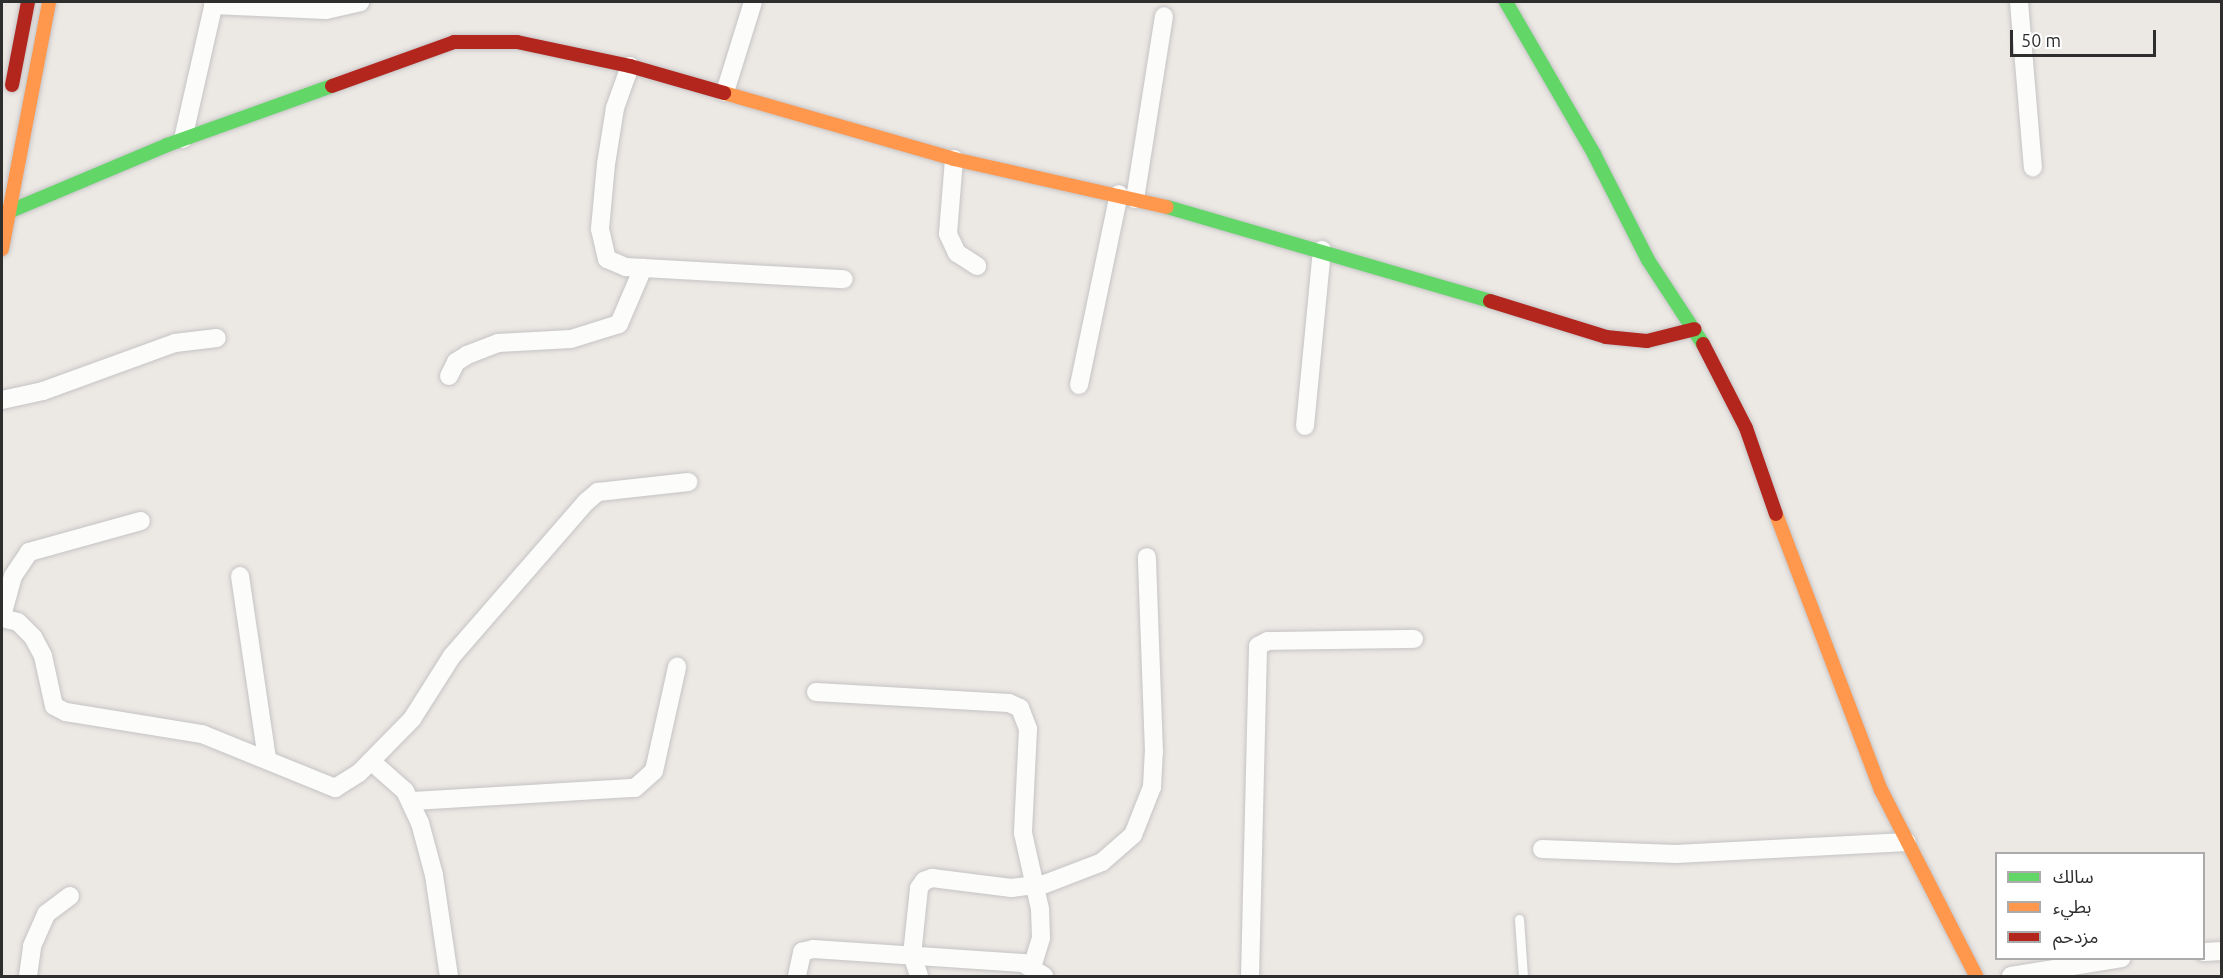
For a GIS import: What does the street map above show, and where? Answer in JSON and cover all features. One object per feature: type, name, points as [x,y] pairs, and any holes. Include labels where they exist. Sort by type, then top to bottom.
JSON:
[{"type":"street","points":[[8,105],[28,2]]},
{"type":"street","points":[[2,249],[49,2]]},
{"type":"street","points":[[183,139],[213,3],[326,10],[360,2]]},
{"type":"street","points":[[724,92],[753,2]]},
{"type":"street","points":[[1506,2],[1594,154],[1648,261],[1695,329],[1746,429],[1798,581],[1881,790],[1976,976]]},
{"type":"street","points":[[2019,2],[2033,168]]},
{"type":"street","points":[[1079,385],[1127,197],[1164,16]]},
{"type":"street","points":[[8,212],[183,139],[454,42],[517,42],[630,66],[954,159],[1127,197],[1322,250],[1606,337],[1647,341],[1695,329]]},
{"type":"street","points":[[630,66],[615,108],[600,229],[607,259],[614,264],[643,268],[844,279]]},
{"type":"street","points":[[954,159],[948,234],[957,253],[977,266]]},
{"type":"street","points":[[1305,426],[1322,250]]},
{"type":"street","points":[[448,376],[456,362],[467,355],[498,343],[571,339],[619,324],[643,268]]},
{"type":"street","points":[[2,400],[43,391],[175,343],[217,338]]},
{"type":"street","points":[[141,521],[29,552],[13,576],[2,617],[18,622],[33,637],[43,656],[54,706],[66,712],[202,734],[335,788],[344,785],[371,761],[412,719],[452,656],[586,502],[598,492],[688,482]]},
{"type":"street","points":[[919,976],[912,954],[919,888],[924,881],[932,879],[1011,888],[1037,885],[1067,878],[1102,862],[1133,835],[1152,787],[1154,752],[1148,557]]},
{"type":"street","points":[[240,576],[267,759]]},
{"type":"street","points":[[1250,976],[1258,646],[1268,640],[1414,639]]},
{"type":"street","points":[[413,801],[635,788],[654,771],[677,667]]},
{"type":"street","points":[[797,976],[800,957],[808,950],[912,954],[1023,963],[1038,972],[1041,938],[1037,885],[1023,834],[1028,729],[1020,708],[1009,703],[816,692]]},
{"type":"street","points":[[371,761],[413,801],[434,875],[449,976]]},
{"type":"street","points":[[1542,849],[1676,854],[1907,842]]},
{"type":"street","points":[[28,976],[32,946],[46,914],[70,896]]},
{"type":"street","points":[[2205,952],[2222,951]]},
{"type":"street","points":[[2011,976],[2110,960]]},
{"type":"lane","points":[[1519,920],[1523,976]]},
{"type":"traffic: fast","points":[[1506,2],[1594,154],[1648,260],[1703,344]]},
{"type":"traffic: fast","points":[[8,212],[167,145],[332,86]]},
{"type":"traffic: fast","points":[[1167,207],[1490,301]]},
{"type":"traffic: slow","points":[[2,249],[49,2]]},
{"type":"traffic: slow","points":[[724,93],[954,159],[1167,207]]},
{"type":"traffic: slow","points":[[1776,514],[1881,790],[1976,976]]},
{"type":"traffic: jam","points":[[12,85],[28,2]]},
{"type":"traffic: jam","points":[[332,86],[454,42],[517,42],[630,66],[724,93]]},
{"type":"traffic: jam","points":[[1490,301],[1606,337],[1647,341],[1695,329]]},
{"type":"traffic: jam","points":[[1703,344],[1746,428],[1776,514]]}]
